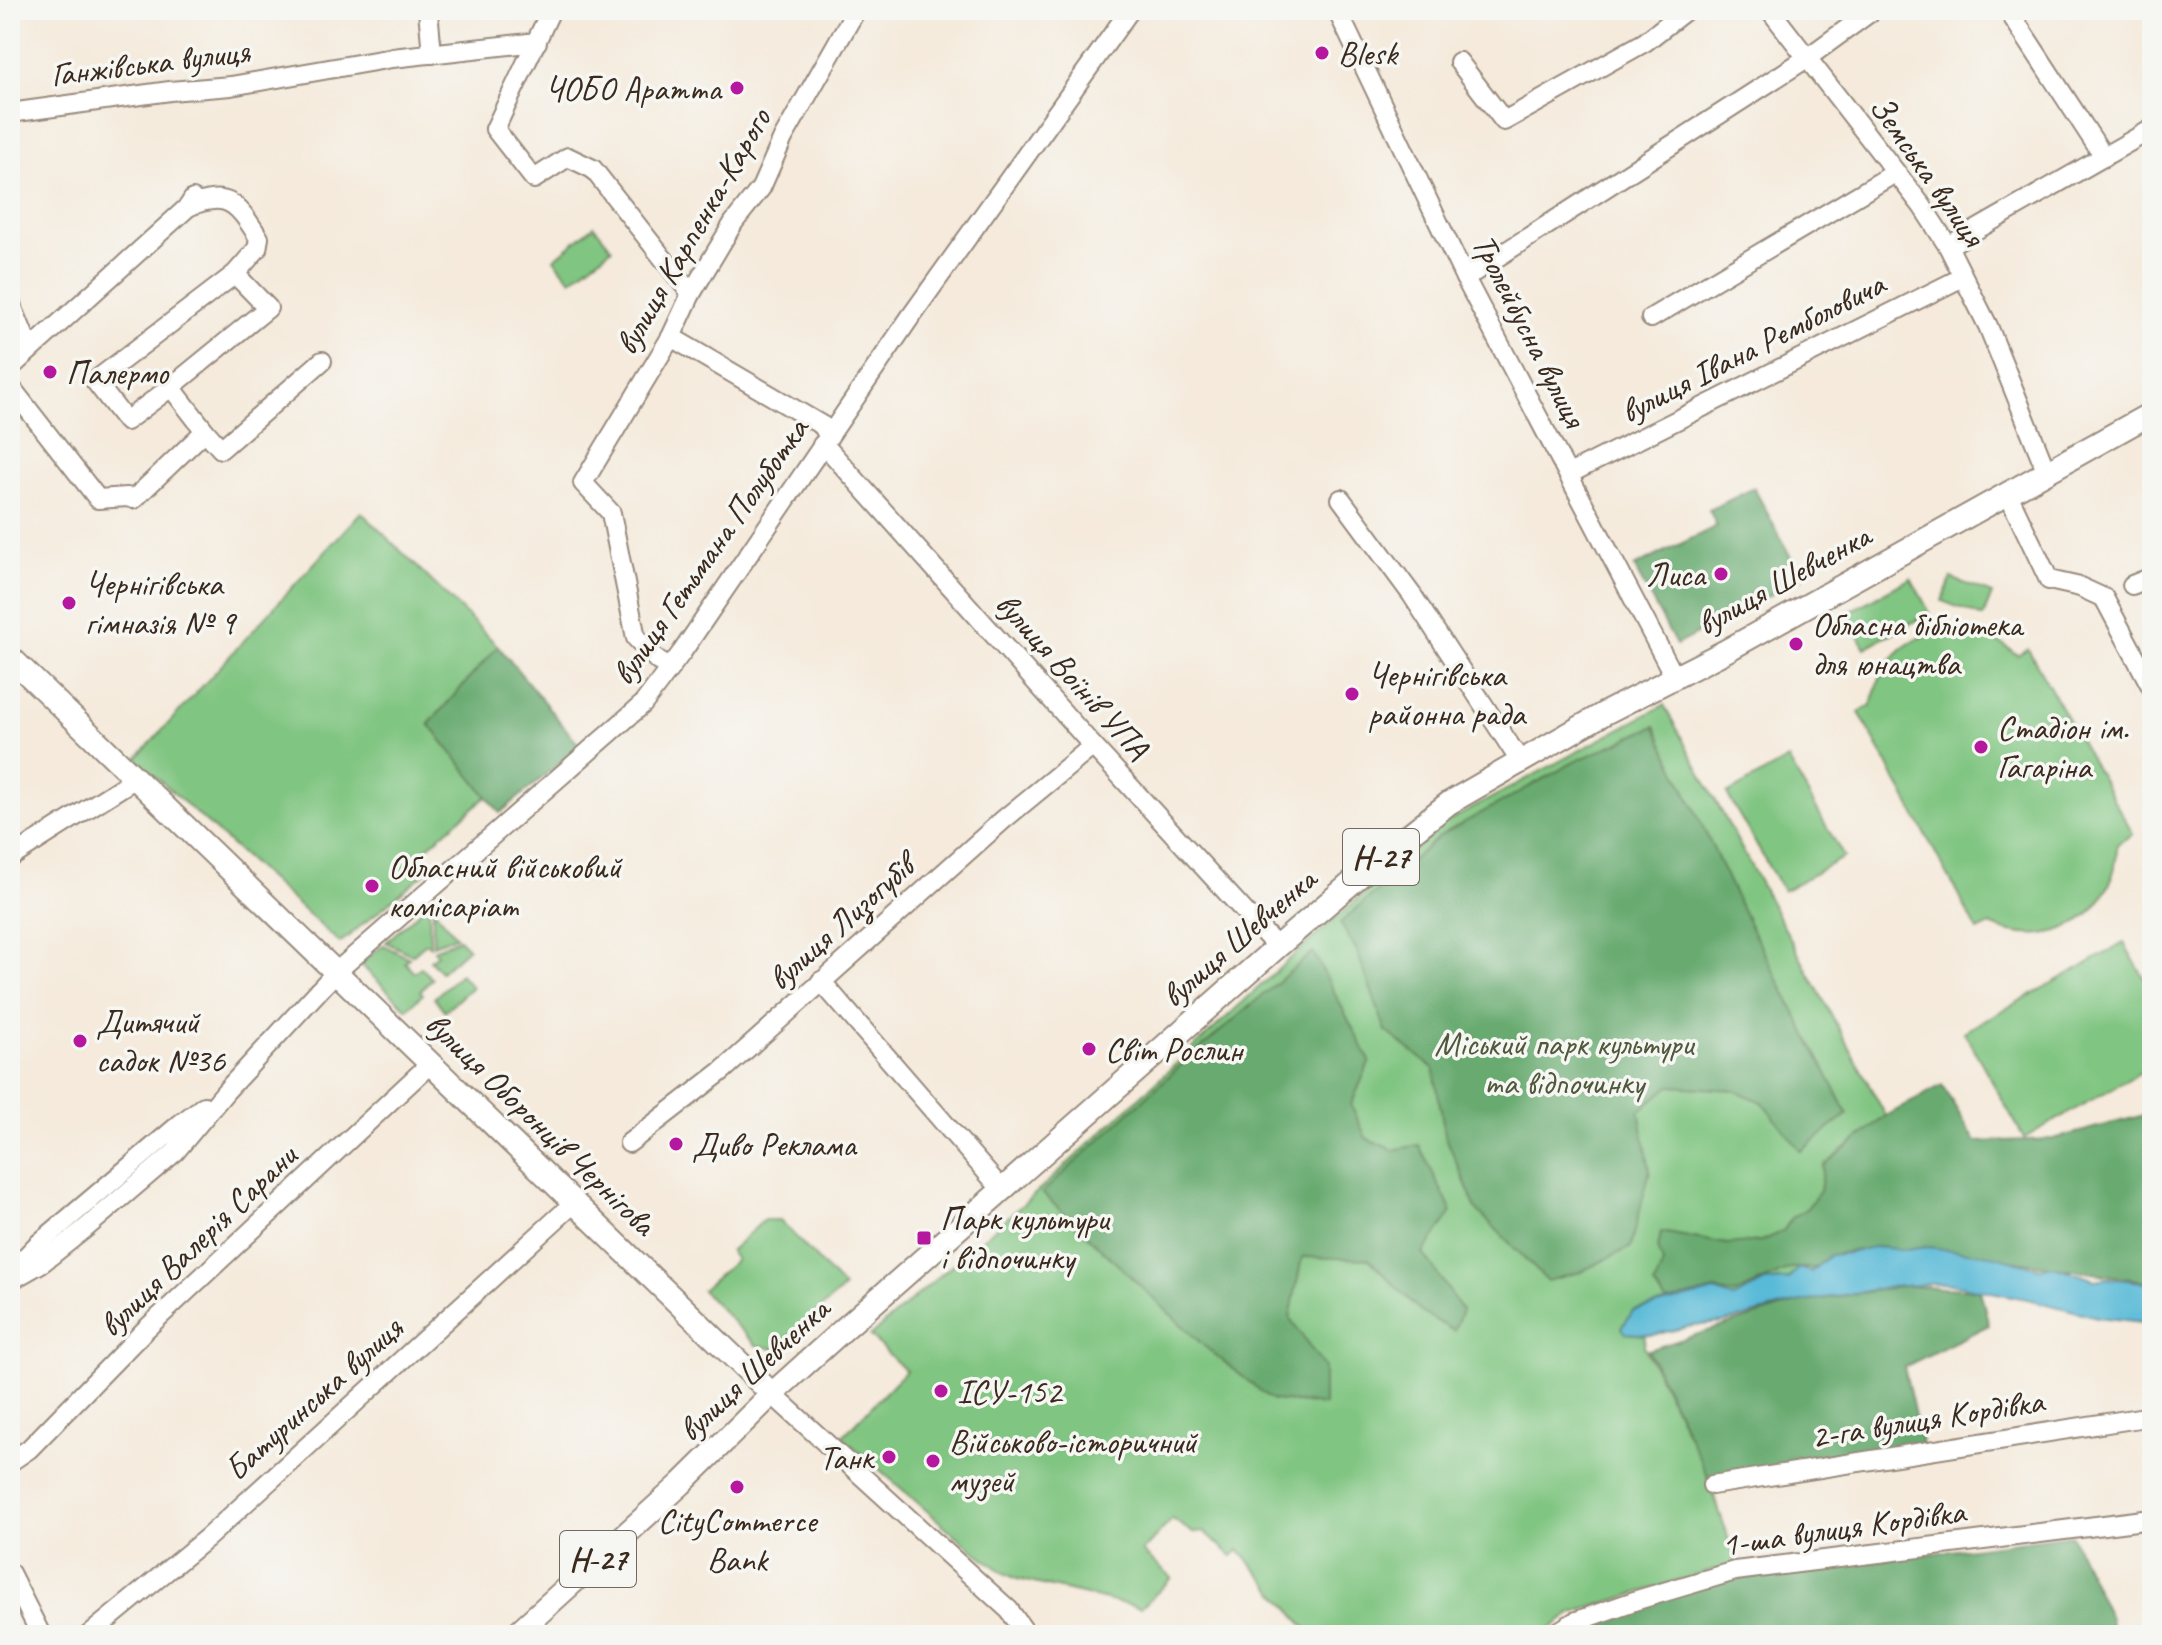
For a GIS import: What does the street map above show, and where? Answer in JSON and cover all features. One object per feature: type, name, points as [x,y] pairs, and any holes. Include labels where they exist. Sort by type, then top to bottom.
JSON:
[{"type":"main road","name":"вулиця Шевченка","points":[[515,1635],[681,1484],[772,1394],[1277,947],[1449,803],[2152,413]]},
{"type":"main road","name":"вулиця Оборонців Чернігова","points":[[10,657],[772,1394]]},
{"type":"street","points":[[428,10],[432,54]]},
{"type":"street","points":[[551,10],[495,129],[534,179],[568,157],[593,169],[691,294]]},
{"type":"street","name":"вулиця Карпенка-Карого","points":[[670,668],[658,661],[636,638],[611,513],[583,483],[671,337],[691,294],[734,222],[761,188],[783,138],[856,10]]},
{"type":"street","name":"вулиця Гетьмана Полуботка","points":[[10,1281],[43,1262],[175,1152],[226,1091],[336,972],[643,704],[1130,10]]},
{"type":"street","name":"Тролейбусна вулиця","points":[[1337,10],[1465,278],[1674,676]]},
{"type":"street","points":[[1459,62],[1504,121],[1645,42],[1686,10]]},
{"type":"street","name":"Земська вулиця","points":[[1770,10],[1922,206],[1948,246],[1988,326],[2046,470]]},
{"type":"street","points":[[1465,278],[1807,58],[1873,10]]},
{"type":"street","points":[[2008,10],[2104,157]]},
{"type":"street","name":"Ганжівська вулиця","points":[[10,113],[170,91],[231,86],[301,72],[537,42]]},
{"type":"street","points":[[1948,246],[2152,129]]},
{"type":"street","points":[[1651,318],[1895,173]]},
{"type":"street","points":[[10,368],[188,207],[214,198],[224,200],[238,210],[259,238],[257,249],[235,274],[95,381],[126,421],[268,308],[235,274]]},
{"type":"street","name":"вулиця Івана Ремболовича","points":[[1569,474],[1963,277]]},
{"type":"street","points":[[10,301],[30,350]]},
{"type":"street","name":"вулиця Воїнів УПА","points":[[671,337],[823,426],[828,449],[1277,947]]},
{"type":"street","points":[[171,387],[221,449],[322,361]]},
{"type":"street","points":[[10,386],[98,499],[134,499],[205,431]]},
{"type":"street","points":[[2007,492],[2049,580],[2080,587],[2104,598],[2152,688]]},
{"type":"street","points":[[1341,499],[1412,595],[1520,761]]},
{"type":"street","points":[[2132,585],[2152,577]]},
{"type":"street","name":"вулиця Лизогубів","points":[[629,1143],[722,1071],[1003,820],[1093,746]]},
{"type":"street","points":[[10,858],[136,778]]},
{"type":"street","points":[[821,981],[1003,1191]]},
{"type":"street","name":"вулиця Валерія Сарани","points":[[10,1462],[29,1449],[145,1330],[430,1064]]},
{"type":"street","name":"вулиця Гетьмана Полуботка","points":[[10,1273],[37,1245],[180,1124],[226,1091]]},
{"type":"street","name":"Батуринська вулиця","points":[[89,1635],[208,1537],[575,1202]]},
{"type":"street","name":"вулиця Оборонців Чернігова","points":[[772,1394],[1009,1610],[1027,1635]]},
{"type":"street","name":"2-га вулиця Кордівка","points":[[1712,1485],[2152,1416]]},
{"type":"street","name":"1-ша вулиця Кордівка","points":[[1553,1635],[1574,1622],[1735,1571],[2152,1519]]},
{"type":"street","points":[[10,1573],[41,1635]]},
{"type":"green space","points":[[594,226],[612,248],[571,280],[554,259]]},
{"type":"green space","points":[[1754,488],[1802,578],[1676,645],[1634,567],[1717,526],[1709,510]]},
{"type":"green space","points":[[361,512],[498,646],[429,724],[487,796],[416,857],[425,873],[340,943],[136,759]]},
{"type":"green space","points":[[1911,578],[1930,613],[1865,648],[1845,614]]},
{"type":"green space","points":[[1951,578],[1992,594],[1983,617],[1942,601]]},
{"type":"green space","name":"Стадіон ім. Гагаріна","points":[[1958,629],[1989,638],[2017,655],[2028,649],[2133,834],[2117,844],[2107,890],[2094,908],[2078,922],[2059,931],[2014,933],[1990,925],[1978,931],[1859,712],[1871,705],[1883,673],[1900,650],[1925,636]]},
{"type":"green space","points":[[498,646],[580,746],[500,813],[429,724]]},
{"type":"green space","name":"Міський парк культури та відпочинку","points":[[1664,705],[1886,1116],[1824,1165],[1815,1268],[1811,1272],[1798,1268],[1788,1280],[1767,1281],[1734,1298],[1715,1291],[1633,1311],[1622,1327],[1626,1333],[1645,1335],[1644,1346],[1705,1469],[1737,1563],[1573,1613],[1541,1635],[1312,1635],[1239,1550],[1232,1556],[1204,1532],[1193,1533],[1172,1519],[1142,1552],[1172,1578],[1141,1608],[1017,1579],[964,1543],[842,1437],[906,1371],[870,1336],[1036,1193],[1296,953],[1443,824]]},
{"type":"green space","points":[[1655,726],[1748,922],[1848,1114],[1801,1151],[1762,1102],[1734,1090],[1669,1086],[1639,1112],[1650,1170],[1631,1247],[1580,1272],[1547,1281],[1476,1209],[1445,1135],[1434,1069],[1386,1031],[1356,949],[1340,923],[1441,835],[1574,762]]},
{"type":"green space","points":[[1788,759],[1844,857],[1783,891],[1727,794]]},
{"type":"green space","points":[[429,903],[430,946],[426,943],[412,955],[386,942]]},
{"type":"green space","points":[[433,908],[456,936],[433,945]]},
{"type":"green space","points":[[459,939],[468,948],[441,972],[430,960],[437,954],[434,950]]},
{"type":"green space","points":[[2124,943],[2152,992],[2152,1066],[2024,1138],[1964,1032]]},
{"type":"green space","points":[[383,945],[409,958],[405,962],[414,972],[421,967],[432,979],[420,991],[423,994],[407,1009],[360,964]]},
{"type":"green space","points":[[1313,952],[1370,1061],[1351,1105],[1366,1138],[1393,1150],[1419,1145],[1452,1212],[1423,1253],[1462,1310],[1454,1331],[1421,1312],[1369,1259],[1302,1257],[1290,1318],[1324,1367],[1324,1405],[1272,1400],[1204,1346],[1042,1193],[1182,1064]]},
{"type":"green space","points":[[460,974],[472,987],[445,1011],[434,998]]},
{"type":"green space","points":[[1942,1085],[1976,1142],[2053,1139],[2152,1113],[2152,1282],[1927,1247],[1907,1250],[1876,1247],[1830,1255],[1815,1268],[1791,1268],[1735,1294],[1715,1290],[1667,1302],[1654,1286],[1663,1264],[1658,1248],[1661,1232],[1727,1244],[1761,1241],[1783,1231],[1820,1191],[1824,1165],[1886,1116]]},
{"type":"green space","points":[[764,1220],[780,1220],[844,1288],[775,1349],[756,1345],[702,1290],[736,1260],[730,1251]]},
{"type":"green space","points":[[1905,1286],[1980,1290],[1989,1325],[1904,1367],[1923,1451],[1712,1485],[1648,1350],[1796,1303]]},
{"type":"green space","points":[[2071,1535],[2110,1618],[2113,1635],[1574,1635],[1611,1614],[1707,1583]]},
{"type":"water","points":[[1873,1247],[1907,1250],[1927,1247],[1992,1255],[2040,1268],[2054,1266],[2095,1280],[2107,1278],[2152,1283],[2152,1323],[2097,1317],[1946,1283],[1889,1287],[1796,1303],[1722,1323],[1653,1335],[1626,1333],[1622,1328],[1633,1311],[1715,1291],[1734,1298],[1767,1281],[1788,1280],[1798,1268],[1811,1272],[1830,1255]]},
{"type":"place","name":"Blesk","points":[[1322,53]]},
{"type":"place","name":"ЧОБО Аратта","points":[[737,88]]},
{"type":"place","name":"Палермо","points":[[50,372]]},
{"type":"place","name":"Лиса","points":[[1721,574]]},
{"type":"place","name":"Чернігівська гімназія № 9","points":[[69,603]]},
{"type":"place","name":"Обласна бібліотека для юнацтва","points":[[1796,644]]},
{"type":"place","name":"Чернігівська районна рада","points":[[1352,694]]},
{"type":"place","name":"Стадіон ім. Гагаріна","points":[[1981,747]]},
{"type":"place","name":"Обласний військовий комісаріат","points":[[372,886]]},
{"type":"place","name":"Дитячий садок №36","points":[[80,1041]]},
{"type":"place","name":"Світ Рослин","points":[[1089,1049]]},
{"type":"place","name":"Диво Реклама","points":[[676,1144]]},
{"type":"place","name":"Парк культури і відпочинку","points":[[924,1238]]},
{"type":"place","name":"ІСУ-152","points":[[941,1391]]},
{"type":"place","name":"Танк","points":[[889,1457]]},
{"type":"place","name":"Військово-історичний музей","points":[[933,1461]]},
{"type":"place","name":"CityCommerce Bank","points":[[737,1487]]}]
